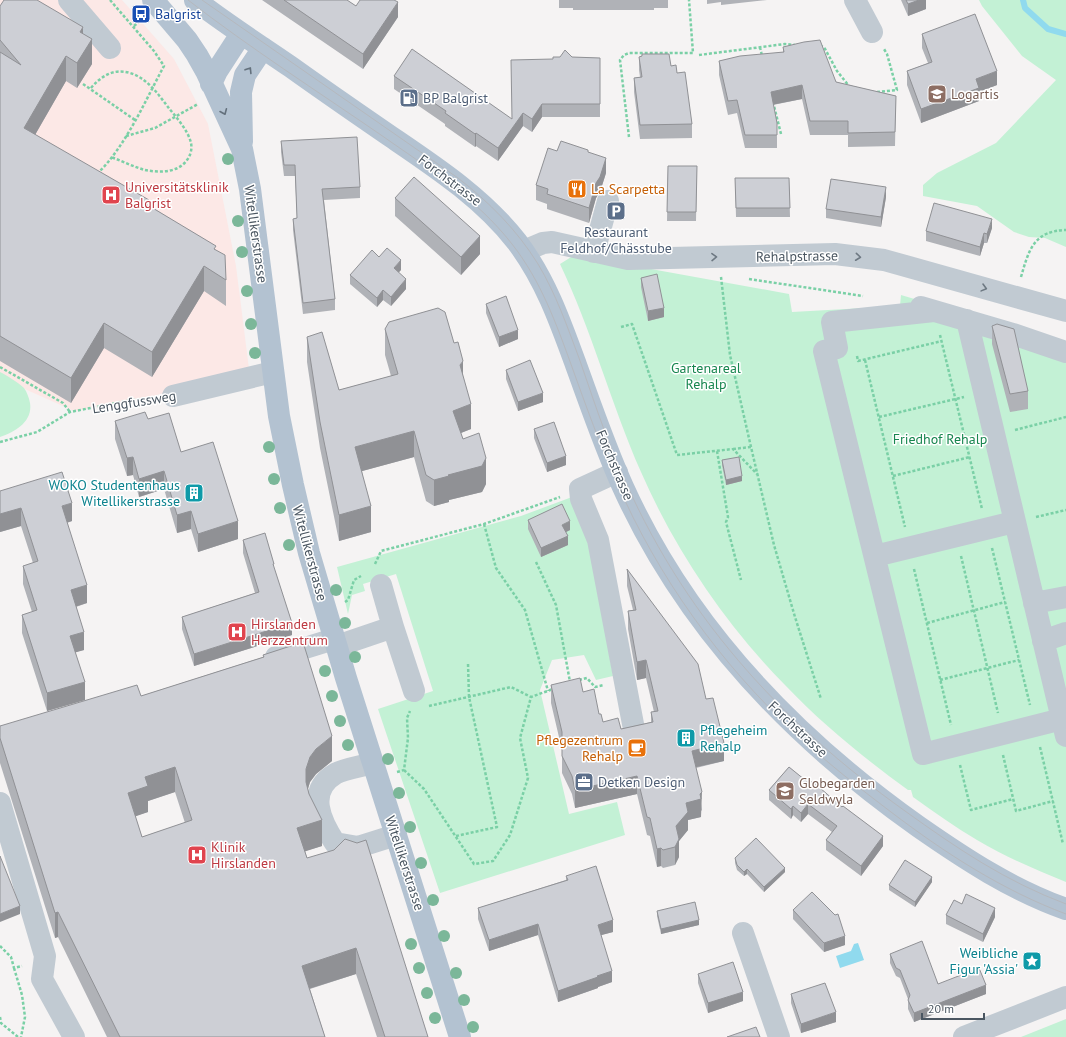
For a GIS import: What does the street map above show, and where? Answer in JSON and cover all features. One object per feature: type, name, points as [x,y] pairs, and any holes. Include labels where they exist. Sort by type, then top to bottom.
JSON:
[{"type":"main road","name":"Forchstrasse","points":[[195,0],[241,34],[447,175],[466,190],[499,221],[524,251],[542,281],[557,313],[602,437],[630,502],[651,541],[687,600],[711,633],[736,664],[787,720],[810,742],[865,787],[960,855],[1016,888],[1066,909]]},
{"type":"main road","name":"Witellikerstrasse","points":[[149,9],[187,40],[200,60],[242,149]]},
{"type":"main road","points":[[212,84],[217,71],[241,34]]},
{"type":"main road","name":"Witellikerstrasse","points":[[263,48],[245,75],[241,92],[242,149],[250,189],[279,416],[309,553],[373,763],[460,1037]]},
{"type":"street","points":[[69,0],[110,48]]},
{"type":"street","points":[[855,0],[872,32]]},
{"type":"street","points":[[594,252],[608,201]]},
{"type":"street","name":"Rehalpstrasse","points":[[524,251],[543,243],[552,242],[628,259],[835,254],[884,260],[1066,312]]},
{"type":"street","points":[[901,301],[1013,334],[1066,352]]},
{"type":"street","points":[[934,311],[832,322],[837,348],[824,351],[924,754],[1035,726],[1064,728],[993,435],[967,320]]},
{"type":"street","name":"Lenggfussweg","points":[[173,396],[273,372]]},
{"type":"street","points":[[617,472],[580,489],[581,499],[598,540],[633,724]]},
{"type":"street","points":[[875,556],[1014,522]]},
{"type":"street","points":[[373,577],[393,627],[417,703]]},
{"type":"street","points":[[1034,603],[1066,597]]},
{"type":"street","points":[[260,662],[393,627]]},
{"type":"street","points":[[1043,641],[1066,633]]},
{"type":"street","points":[[373,763],[336,774],[322,784],[318,803],[325,828],[335,843],[358,847],[396,835]]},
{"type":"street","points":[[0,803],[45,956],[42,979],[74,1037]]},
{"type":"street","points":[[743,932],[779,1037]]},
{"type":"street","points":[[964,1037],[1066,997]]},
{"type":"path","points":[[93,178],[103,168],[126,136],[164,66],[134,26],[110,0]]},
{"type":"path","points":[[629,137],[620,60],[624,55],[629,53],[694,53],[689,0]]},
{"type":"path","points":[[134,26],[149,9]]},
{"type":"path","points":[[699,55],[785,44],[801,45]]},
{"type":"path","points":[[816,46],[824,47],[837,71],[849,86],[855,89]]},
{"type":"path","points":[[760,47],[763,62]]},
{"type":"path","points":[[875,92],[897,90],[887,54]]},
{"type":"path","points":[[91,88],[105,75],[113,72],[129,72],[136,75],[153,87],[185,130],[192,146],[191,153],[184,164],[169,171],[144,170],[111,157]]},
{"type":"path","points":[[83,84],[136,120]]},
{"type":"path","points":[[772,98],[781,134]]},
{"type":"path","points":[[126,136],[155,128],[199,103]]},
{"type":"path","points":[[1016,297],[1032,247],[1042,235],[1054,230],[1066,230]]},
{"type":"path","points":[[728,276],[721,275],[730,355],[774,544],[792,610],[821,699]]},
{"type":"path","points":[[744,278],[867,296]]},
{"type":"path","points":[[934,311],[1063,844]]},
{"type":"path","points":[[621,327],[632,324],[677,455],[751,447]]},
{"type":"path","points":[[858,361],[942,341]]},
{"type":"path","points":[[866,360],[971,810],[1013,799]]},
{"type":"path","points":[[0,367],[63,403],[70,412]]},
{"type":"path","points":[[879,418],[983,392]]},
{"type":"path","name":"Lenggfussweg","points":[[0,442],[37,432],[70,412],[131,400],[173,396]]},
{"type":"path","points":[[993,435],[1066,417]]},
{"type":"path","points":[[733,449],[758,474]]},
{"type":"path","points":[[717,451],[728,517],[726,522],[741,580]]},
{"type":"path","points":[[893,476],[970,457]]},
{"type":"path","points":[[343,603],[348,600],[354,580],[373,577],[381,551],[484,524],[561,497]]},
{"type":"path","points":[[1014,522],[1066,510]]},
{"type":"path","points":[[484,524],[496,568],[525,610],[548,691]]},
{"type":"path","points":[[956,536],[988,668],[1016,811],[1053,801]]},
{"type":"path","points":[[536,562],[556,606],[570,682]]},
{"type":"path","points":[[927,623],[1005,602]]},
{"type":"path","points":[[940,680],[1019,660]]},
{"type":"path","points":[[456,836],[497,827],[469,697],[468,663]]},
{"type":"path","points":[[563,685],[587,678],[595,687],[624,680]]},
{"type":"path","points":[[404,770],[408,738],[407,718],[417,703],[469,697],[511,687],[531,697],[556,688]]},
{"type":"path","points":[[404,770],[424,789],[474,864],[493,861],[510,835],[528,778],[520,738],[531,697]]},
{"type":"path","points":[[395,773],[404,770]]},
{"type":"path","points":[[0,946],[11,957],[22,995],[24,1017],[21,1037]]},
{"type":"path","points":[[14,968],[26,965],[45,956]]},
{"type":"path","points":[[0,1017],[1,1023],[18,1037]]},
{"type":"shaded area","name":"Universitätsklinik Balgrist","points":[[0,0],[122,0],[174,59],[208,124],[236,266],[249,369],[153,396],[74,411],[0,378]]},
{"type":"green space","points":[[979,0],[1066,0],[1066,247],[1045,238],[1029,237],[1014,232],[977,206],[923,196],[923,185],[937,173],[996,143],[1056,80],[1022,56],[982,6]]},
{"type":"green space","name":"Friedhof Rehalp","points":[[576,254],[789,294],[792,312],[900,306],[901,295],[1066,344],[1066,882],[998,852],[953,825],[913,797],[911,790],[908,790],[875,766],[799,699],[763,662],[742,637],[703,585],[686,558],[669,530],[641,472],[620,420],[582,315],[560,264]]},
{"type":"green space","points":[[0,372],[24,388],[29,399],[30,409],[29,415],[22,425],[12,432],[0,437]]},
{"type":"green space","points":[[572,497],[589,538],[613,676],[596,680],[584,655],[552,660],[540,690],[569,814],[617,802],[625,835],[440,893],[378,709],[433,691],[396,574],[363,584],[365,591],[352,595],[348,614],[337,567],[521,516]]},
{"type":"green space","points":[[1066,1019],[1066,1037],[1021,1037]]},
{"type":"water","points":[[858,943],[864,960],[840,968],[836,956],[851,951],[854,944]]},
{"type":"building","points":[[4,0],[37,0],[83,27],[80,32],[92,39],[77,63],[66,56],[24,128],[149,200],[146,204],[216,246],[214,249],[225,255],[226,280],[204,266],[152,352],[104,323],[71,378],[0,336],[0,52],[21,65],[0,40],[0,6]]},
{"type":"building","points":[[284,0],[347,0],[356,6],[360,0],[394,0],[398,2],[363,54]]},
{"type":"building","points":[[906,0],[919,0],[908,4]]},
{"type":"building","points":[[975,14],[997,71],[976,79],[979,88],[921,109],[907,71],[932,62],[922,34]]},
{"type":"building","points":[[820,40],[836,82],[896,96],[895,132],[848,133],[848,121],[810,121],[802,85],[771,92],[777,123],[777,135],[745,135],[737,100],[728,101],[719,61],[740,56],[784,52],[783,47]]},
{"type":"building","points":[[412,49],[512,119],[511,60],[553,59],[553,57],[560,57],[565,50],[572,57],[600,58],[600,104],[542,104],[532,119],[523,113],[498,148],[476,133],[475,134],[445,113],[446,111],[394,76]]},
{"type":"building","points":[[642,54],[669,54],[671,66],[676,65],[677,73],[685,72],[692,124],[640,125],[634,78],[642,77],[639,57],[642,56]]},
{"type":"building","points":[[357,137],[360,187],[322,189],[335,299],[303,303],[293,219],[297,218],[295,165],[284,165],[281,141]]},
{"type":"building","points":[[561,141],[606,158],[600,177],[596,183],[589,208],[547,194],[548,189],[536,185],[548,148],[557,151]]},
{"type":"building","points":[[668,166],[697,166],[696,212],[667,212]]},
{"type":"building","points":[[414,177],[480,236],[461,257],[395,198]]},
{"type":"building","points":[[735,178],[789,178],[790,208],[736,208]]},
{"type":"building","points":[[831,179],[886,187],[881,217],[826,209]]},
{"type":"building","points":[[934,203],[992,219],[987,234],[984,233],[980,247],[926,231]]},
{"type":"building","points":[[387,248],[401,260],[394,268],[406,279],[391,297],[383,290],[377,298],[350,275],[372,250],[379,257]]},
{"type":"building","points":[[657,274],[664,308],[648,311],[641,278]]},
{"type":"building","points":[[506,296],[518,330],[499,337],[486,304]]},
{"type":"building","points":[[438,308],[445,312],[454,343],[458,342],[463,361],[460,365],[471,404],[453,411],[463,439],[479,433],[486,458],[482,466],[434,480],[426,475],[414,431],[355,447],[371,506],[339,515],[320,422],[307,337],[322,332],[339,390],[398,374],[385,329],[389,322]]},
{"type":"building","points":[[997,324],[1014,329],[1028,391],[1010,394],[992,326]]},
{"type":"building","points":[[530,360],[543,393],[518,402],[506,370]]},
{"type":"building","name":"WOKO Studentenhaus Witellikerstrasse","points":[[145,412],[148,419],[169,413],[181,452],[213,442],[238,521],[198,534],[191,511],[177,515],[164,471],[139,479],[133,457],[127,458],[115,421]]},
{"type":"building","points":[[554,422],[566,456],[547,463],[534,429]]},
{"type":"building","points":[[739,457],[742,476],[726,480],[722,460]]},
{"type":"building","points":[[62,472],[72,503],[62,506],[87,585],[71,590],[84,632],[70,636],[85,682],[47,693],[22,615],[37,610],[23,566],[38,561],[21,508],[0,514],[0,491]]},
{"type":"building","points":[[562,504],[570,521],[562,525],[568,536],[541,548],[528,520]]},
{"type":"building","points":[[265,533],[273,564],[292,623],[194,654],[182,617],[259,592],[243,540]]},
{"type":"building","name":"Pflegeheim Rehalp","points":[[627,569],[698,664],[706,699],[713,698],[724,743],[692,751],[702,792],[700,794],[701,799],[686,803],[688,812],[676,826],[679,839],[675,847],[663,850],[661,848],[657,849],[650,818],[647,817],[637,776],[575,790],[572,776],[562,756],[562,732],[551,685],[580,678],[583,692],[594,689],[599,714],[601,714],[603,722],[618,718],[621,729],[653,722],[651,712],[658,711],[646,660],[637,662],[628,611],[636,610]]},
{"type":"building","name":"Klinik Hirslanden","points":[[303,642],[332,736],[316,749],[310,757],[306,769],[306,782],[309,794],[322,820],[297,828],[307,858],[334,850],[345,839],[357,843],[366,840],[428,1037],[385,1037],[356,948],[302,966],[325,1037],[120,1037],[58,912],[55,913],[0,738],[0,726],[137,685],[141,696],[264,657],[263,655]],"holes":[[[175,767],[192,820],[142,837],[128,793],[148,786],[145,777]]]},
{"type":"building","points":[[789,767],[810,784],[812,781],[842,807],[843,806],[883,836],[861,866],[826,840],[837,826],[808,804],[801,813],[793,806],[791,809],[769,790]]},
{"type":"building","points":[[756,838],[785,868],[764,887],[747,869],[744,872],[737,865],[735,858]]},
{"type":"building","points":[[0,856],[20,906],[0,914]]},
{"type":"building","points":[[905,860],[932,877],[915,902],[889,885]]},
{"type":"building","points":[[596,866],[613,920],[598,925],[612,971],[558,991],[538,924],[489,940],[478,908],[568,880],[566,876]]},
{"type":"building","points":[[812,892],[835,915],[838,914],[845,936],[824,943],[793,910]]},
{"type":"building","points":[[966,894],[995,908],[983,934],[946,915],[954,900],[962,904]]},
{"type":"building","points":[[695,902],[699,920],[661,929],[657,911]]},
{"type":"building","points":[[922,941],[938,984],[979,968],[986,985],[914,1013],[908,1000],[910,995],[900,970],[896,968],[890,954]]},
{"type":"building","points":[[733,962],[743,992],[708,1003],[698,974]]},
{"type":"building","points":[[825,983],[836,1012],[801,1024],[791,994]]},
{"type":"building","points":[[756,1027],[760,1037],[727,1037]]},
{"type":"waterway","points":[[1023,0],[1025,8],[1048,29],[1066,34]]},
{"type":"tram line","points":[[188,0],[259,52],[434,172],[483,212],[512,244],[540,288],[547,303],[560,334],[593,425],[633,518],[652,552],[693,617],[741,678],[795,733],[830,764],[911,827],[953,856],[997,882],[1019,894],[1066,914]]},
{"type":"tram line","points":[[202,0],[458,178],[481,197],[512,228],[538,264],[556,298],[609,442],[645,521],[673,571],[704,617],[738,660],[776,701],[816,740],[859,776],[905,811],[982,863],[1023,885],[1066,904]]},
{"type":"place","name":"Balgrist","points":[[141,14]]},
{"type":"place","name":"Logartis","points":[[937,94]]},
{"type":"place","name":"BP Balgrist","points":[[409,98]]},
{"type":"place","name":"La Scarpetta","points":[[577,189]]},
{"type":"place","name":"Universitätsklinik Balgrist","points":[[111,195]]},
{"type":"place","name":"Restaurant Feldhof/Chässtube","points":[[616,211]]},
{"type":"place","name":"WOKO Studentenhaus Witellikerstrasse","points":[[194,493]]},
{"type":"place","name":"Hirslanden Herzzentrum","points":[[237,632]]},
{"type":"place","name":"Pflegeheim Rehalp","points":[[686,738]]},
{"type":"place","name":"Pflegezentrum Rehalp","points":[[637,748]]},
{"type":"place","name":"Detken Design","points":[[584,782]]},
{"type":"place","name":"Globegarden Seldwyla","points":[[785,791]]},
{"type":"place","name":"Klinik Hirslanden","points":[[197,855]]},
{"type":"place","name":"Weibliche Figur 'Assia'","points":[[1032,961]]},
{"type":"park label","name":"Gartenareal Rehalp","points":[[706,376]]}]
